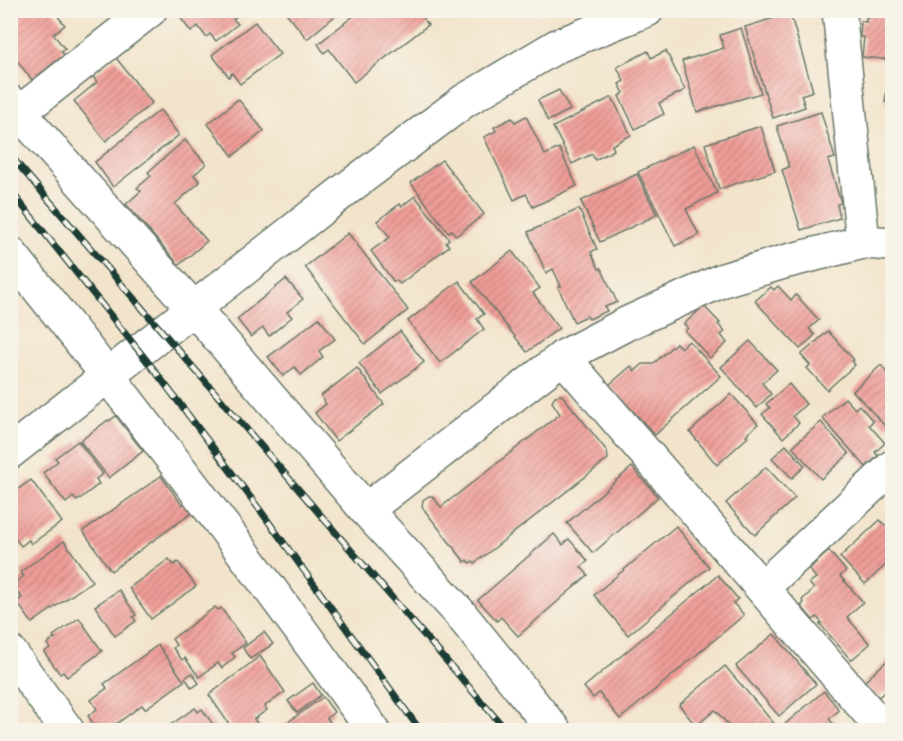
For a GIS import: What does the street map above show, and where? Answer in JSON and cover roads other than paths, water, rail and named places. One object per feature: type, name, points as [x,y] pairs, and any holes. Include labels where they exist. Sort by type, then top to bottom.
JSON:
[{"type":"street","points":[[150,10],[15,107],[366,510],[458,611],[554,730]]},
{"type":"street","points":[[10,452],[349,187],[464,101],[557,46],[648,10]]},
{"type":"street","points":[[366,510],[563,357],[626,324],[723,280],[784,262],[878,243],[839,10]]},
{"type":"street","points":[[10,253],[108,376],[284,606],[373,730]]},
{"type":"street","points":[[563,357],[884,730]]},
{"type":"street","points":[[762,588],[892,467]]},
{"type":"street","points":[[10,652],[67,730]]},
{"type":"railway","points":[[10,155],[506,730]]},
{"type":"railway","points":[[10,190],[155,371],[260,510],[420,730]]}]
